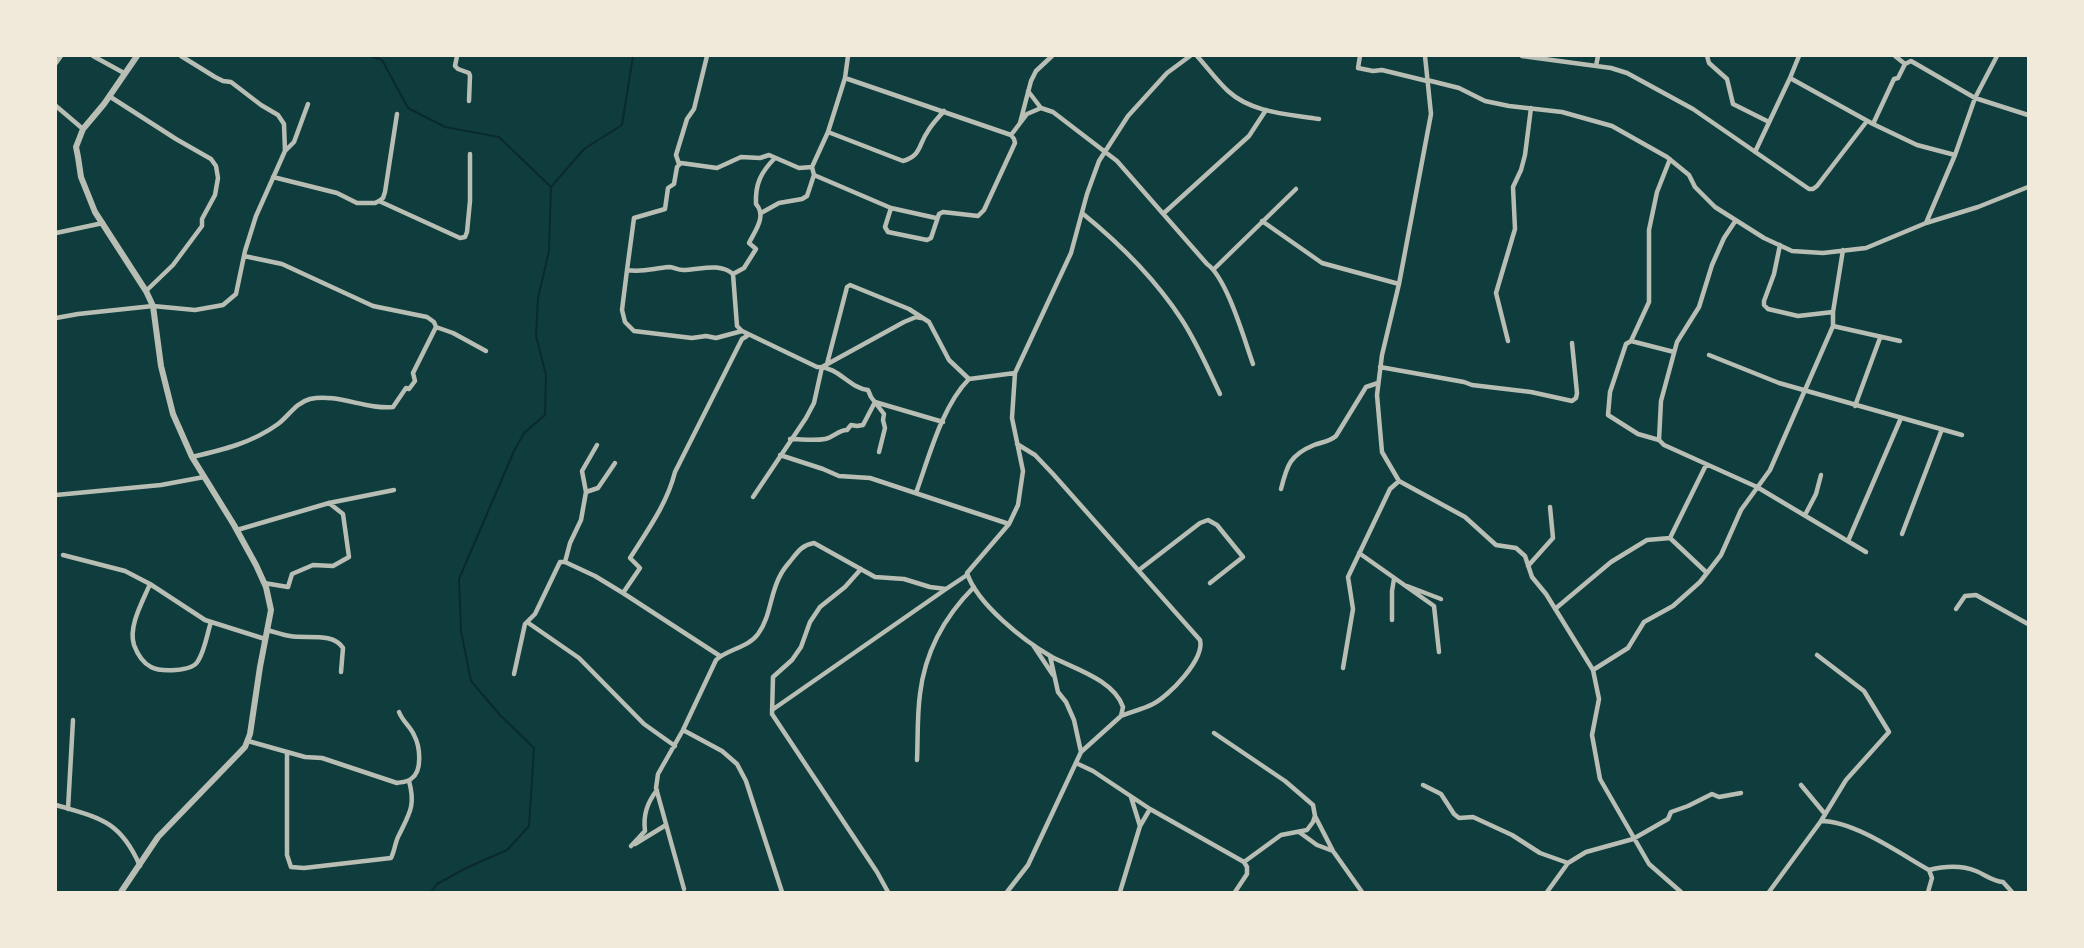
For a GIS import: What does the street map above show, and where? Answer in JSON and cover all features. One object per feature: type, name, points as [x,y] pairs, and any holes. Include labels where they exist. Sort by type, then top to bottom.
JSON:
[{"type":"street","points":[[56,63],[61,56]]},
{"type":"street","points":[[93,56],[124,73]]},
{"type":"street","points":[[122,892],[158,837],[245,747],[248,741],[271,610],[264,582],[237,530],[192,457],[173,414],[161,366],[153,306],[146,291],[95,212],[81,177],[76,147],[83,129],[137,56]]},
{"type":"street","points":[[181,56],[215,77],[231,82],[278,115],[284,124],[285,151]]},
{"type":"street","points":[[457,56],[456,66],[469,73],[470,76],[469,101]]},
{"type":"street","points":[[706,56],[694,109],[687,118],[676,155],[678,164],[674,184],[668,188],[665,209],[634,218],[622,310],[625,322],[634,331],[692,338],[706,336],[716,338],[741,331]]},
{"type":"street","points":[[761,213],[778,202],[805,198],[814,175],[812,167],[828,132],[845,78],[848,56]]},
{"type":"street","points":[[1020,123],[1031,81],[1036,71],[1052,56]]},
{"type":"street","points":[[772,710],[967,575],[968,570],[1009,524],[1018,505],[1023,471],[1012,418],[1015,373],[1071,253],[1104,150],[1128,116],[1167,73],[1190,56]]},
{"type":"street","points":[[1197,56],[1229,92],[1249,105],[1318,119]]},
{"type":"street","points":[[1360,56],[1358,68],[1382,70],[1427,80],[1459,88],[1485,100],[1562,112],[1598,120],[1612,126],[1670,159],[1689,175],[1695,187],[1715,207],[1792,251],[1823,253],[1866,248],[1926,223],[1978,207],[2028,187]]},
{"type":"street","points":[[1425,56],[1431,114],[1399,284],[1380,367],[1377,395],[1382,452],[1399,481],[1466,517],[1496,545],[1521,551],[1532,577],[1593,670],[1599,699],[1592,735],[1600,778],[1649,864],[1682,892]]},
{"type":"street","points":[[1522,56],[1596,66],[1627,73],[1693,109],[1809,189],[1813,189],[1867,121]]},
{"type":"street","points":[[1596,66],[1598,56]]},
{"type":"street","points":[[1707,56],[1709,63],[1727,79],[1733,104],[1769,122]]},
{"type":"street","points":[[1755,152],[1791,78],[1799,56]]},
{"type":"street","points":[[1895,56],[1905,64]]},
{"type":"street","points":[[1926,223],[1955,155],[1975,98],[1997,56]]},
{"type":"street","points":[[1873,124],[1894,79],[1898,78],[1905,64],[1911,61],[1975,98],[2028,115]]},
{"type":"street","points":[[845,78],[1011,135],[1014,139],[1015,143],[982,213],[978,216],[943,212],[936,218],[931,238],[927,240],[888,232],[885,227],[891,208]]},
{"type":"street","points":[[1791,78],[1867,121],[1917,145],[1955,155]]},
{"type":"street","points":[[1029,91],[1041,108],[1053,112],[1117,161],[1207,264],[1214,269],[1226,291],[1253,364]]},
{"type":"street","points":[[109,96],[211,159],[216,166],[218,178],[215,195],[202,219],[202,226],[173,265],[146,291]]},
{"type":"street","points":[[56,318],[153,306],[195,310],[223,304],[236,294],[256,216],[285,151],[294,142],[308,104]]},
{"type":"street","points":[[56,106],[83,129]]},
{"type":"street","points":[[1011,135],[1027,114],[1041,108]]},
{"type":"street","points":[[1508,341],[1496,293],[1515,229],[1513,187],[1525,155],[1531,108]]},
{"type":"street","points":[[1164,213],[1249,136],[1266,110]]},
{"type":"street","points":[[828,132],[903,161],[912,158],[919,150],[926,133],[944,111]]},
{"type":"street","points":[[273,177],[337,193],[357,203],[379,201],[385,192],[397,114]]},
{"type":"street","points":[[379,201],[460,238],[465,237],[470,201],[470,154]]},
{"type":"street","points":[[678,164],[717,168],[745,156],[760,158],[769,155],[799,168],[812,167]]},
{"type":"street","points":[[733,274],[744,268],[756,249],[749,243],[759,224],[761,213],[756,204],[755,189],[761,171],[775,158]]},
{"type":"street","points":[[1670,159],[1657,192],[1649,230],[1649,302],[1631,341],[1626,344],[1610,392],[1608,415],[1638,434],[1659,440],[1664,445],[1757,487],[1866,552]]},
{"type":"street","points":[[814,175],[891,208],[936,218]]},
{"type":"street","points":[[1214,269],[1296,189]]},
{"type":"street","points":[[1082,213],[1136,264],[1182,321],[1220,394]]},
{"type":"street","points":[[1659,440],[1661,400],[1677,342],[1700,307],[1712,265],[1724,238],[1736,220]]},
{"type":"street","points":[[1262,221],[1322,263],[1399,284]]},
{"type":"street","points":[[56,233],[103,223]]},
{"type":"street","points":[[1780,245],[1764,306],[1798,316],[1833,312]]},
{"type":"street","points":[[1593,670],[1628,648],[1644,622],[1673,606],[1700,582],[1720,555],[1741,510],[1770,470],[1833,326],[1833,312],[1843,250]]},
{"type":"street","points":[[244,256],[289,267],[373,306],[428,317],[436,327],[453,333],[486,351]]},
{"type":"street","points":[[627,270],[638,272],[669,267],[683,270],[705,267],[730,271],[733,274]]},
{"type":"street","points":[[733,274],[737,326],[747,336]]},
{"type":"street","points":[[753,497],[814,403],[848,285],[909,309],[929,322],[949,360],[969,379]]},
{"type":"street","points":[[623,593],[640,568],[630,558],[653,523],[675,472],[742,339],[753,335],[817,367],[824,366],[904,322],[916,317],[923,318]]},
{"type":"street","points":[[1833,326],[1900,341]]},
{"type":"street","points":[[192,457],[238,446],[278,424],[294,407],[311,399],[344,400],[393,407],[406,388],[409,388],[415,381],[413,373],[436,327]]},
{"type":"street","points":[[1855,406],[1880,338]]},
{"type":"street","points":[[1631,341],[1674,352]]},
{"type":"street","points":[[1380,367],[1572,401],[1576,398],[1577,393],[1572,343]]},
{"type":"street","points":[[1709,355],[1779,383],[1962,435]]},
{"type":"street","points":[[824,366],[842,376],[858,389],[867,389],[884,414],[885,428],[879,452]]},
{"type":"street","points":[[916,493],[956,394],[969,379],[1015,373]]},
{"type":"street","points":[[1281,489],[1289,461],[1314,445],[1331,440],[1336,436],[1366,387],[1378,383]]},
{"type":"street","points":[[876,402],[943,422]]},
{"type":"street","points":[[790,439],[824,440],[833,437],[841,430],[847,430],[851,425],[863,424],[876,402]]},
{"type":"street","points":[[1848,541],[1901,418]]},
{"type":"street","points":[[1902,534],[1942,429]]},
{"type":"street","points":[[1007,892],[1028,865],[1082,752],[1121,716],[1154,703],[1176,686],[1201,647],[1200,640],[1053,474],[1035,455],[1017,444]]},
{"type":"street","points":[[565,562],[570,543],[581,519],[586,492],[582,471],[597,445]]},
{"type":"street","points":[[780,455],[839,476],[870,478],[1009,524]]},
{"type":"street","points":[[586,492],[598,488],[615,463]]},
{"type":"street","points":[[1670,538],[1706,465]]},
{"type":"street","points":[[1805,515],[1816,494],[1821,475]]},
{"type":"street","points":[[56,495],[161,485],[204,477]]},
{"type":"street","points":[[1343,668],[1353,609],[1348,577],[1390,489],[1399,481]]},
{"type":"street","points":[[237,530],[329,503],[394,490]]},
{"type":"street","points":[[264,582],[288,587],[292,574],[313,565],[333,566],[349,557],[343,514],[329,503]]},
{"type":"street","points":[[1528,566],[1553,538],[1550,507]]},
{"type":"street","points":[[1139,570],[1200,523],[1208,520],[1217,525],[1243,557],[1210,583]]},
{"type":"street","points":[[1555,609],[1611,562],[1647,540],[1670,538],[1707,573]]},
{"type":"street","points":[[684,889],[657,790],[658,774],[684,730],[716,660],[756,637],[765,621],[780,575],[799,549],[806,544],[814,543],[874,576],[904,579],[946,589]]},
{"type":"street","points":[[1359,553],[1401,585],[1434,606],[1439,652]]},
{"type":"street","points":[[63,555],[125,571],[150,584],[205,620],[265,639]]},
{"type":"street","points":[[514,674],[527,622],[535,614],[560,562],[565,562],[595,576],[720,656]]},
{"type":"street","points":[[861,569],[845,587],[820,607],[810,622],[801,647],[792,660],[773,677],[772,710],[888,892]]},
{"type":"street","points":[[967,575],[974,587],[1007,626],[1050,656],[1094,678],[1116,693],[1123,707],[1121,716]]},
{"type":"street","points":[[1392,620],[1394,579]]},
{"type":"street","points":[[150,584],[136,616],[133,643],[141,658],[152,668],[184,670],[192,668],[198,662],[211,622]]},
{"type":"street","points":[[1401,585],[1441,598]]},
{"type":"street","points":[[917,760],[920,694],[926,669],[944,625],[956,606],[974,587]]},
{"type":"street","points":[[1956,609],[1965,596],[1976,595],[2028,624]]},
{"type":"street","points":[[527,622],[579,658],[644,724],[675,746]]},
{"type":"street","points":[[267,630],[290,636],[330,639],[339,642],[344,648],[341,672]]},
{"type":"street","points":[[1033,644],[1053,675]]},
{"type":"street","points":[[1768,892],[1821,821],[1846,780],[1889,732],[1864,691],[1817,655]]},
{"type":"street","points":[[1050,656],[1058,692],[1066,702],[1074,720],[1082,752]]},
{"type":"street","points":[[248,741],[305,757],[322,758],[397,783],[409,781],[416,774],[419,760],[416,737],[403,722],[399,712]]},
{"type":"street","points":[[68,809],[73,720]]},
{"type":"street","points":[[684,730],[722,751],[737,764],[746,781],[782,892]]},
{"type":"street","points":[[1214,733],[1285,781],[1312,805],[1333,851],[1362,892]]},
{"type":"street","points":[[287,752],[287,855],[291,867],[391,858],[397,838],[407,822],[413,803],[409,781]]},
{"type":"street","points":[[1076,762],[1150,809],[1244,862],[1247,867],[1246,874],[1235,892]]},
{"type":"street","points":[[1423,784],[1442,794],[1459,818],[1473,817],[1512,835],[1540,853],[1568,863]]},
{"type":"street","points":[[1801,785],[1825,814]]},
{"type":"street","points":[[657,790],[650,799],[644,817],[645,831],[631,846],[666,825]]},
{"type":"street","points":[[1547,892],[1568,863],[1586,852],[1633,839],[1668,819],[1671,812],[1712,794],[1719,797],[1741,793]]},
{"type":"street","points":[[1131,796],[1140,826]]},
{"type":"street","points":[[56,806],[104,820],[133,850],[140,866]]},
{"type":"street","points":[[1120,892],[1140,826],[1150,809]]},
{"type":"street","points":[[1244,862],[1281,835],[1307,830],[1316,816]]},
{"type":"street","points":[[1821,821],[1834,821],[1852,828],[1929,870],[1932,878],[1928,892]]},
{"type":"street","points":[[1299,832],[1317,845],[1333,851]]},
{"type":"street","points":[[1929,870],[1942,866],[1962,867],[1978,872],[1994,881],[2003,882],[2012,892]]},
{"type":"waterway","points":[[371,56],[382,60],[408,108],[445,127],[499,137],[551,187]]},
{"type":"waterway","points":[[431,892],[437,884],[507,850],[529,826],[534,748],[500,715],[471,681],[461,631],[459,579],[514,451],[524,433],[545,415],[546,375],[536,336],[538,298],[549,251],[551,187],[584,149],[622,125],[633,56]]}]
